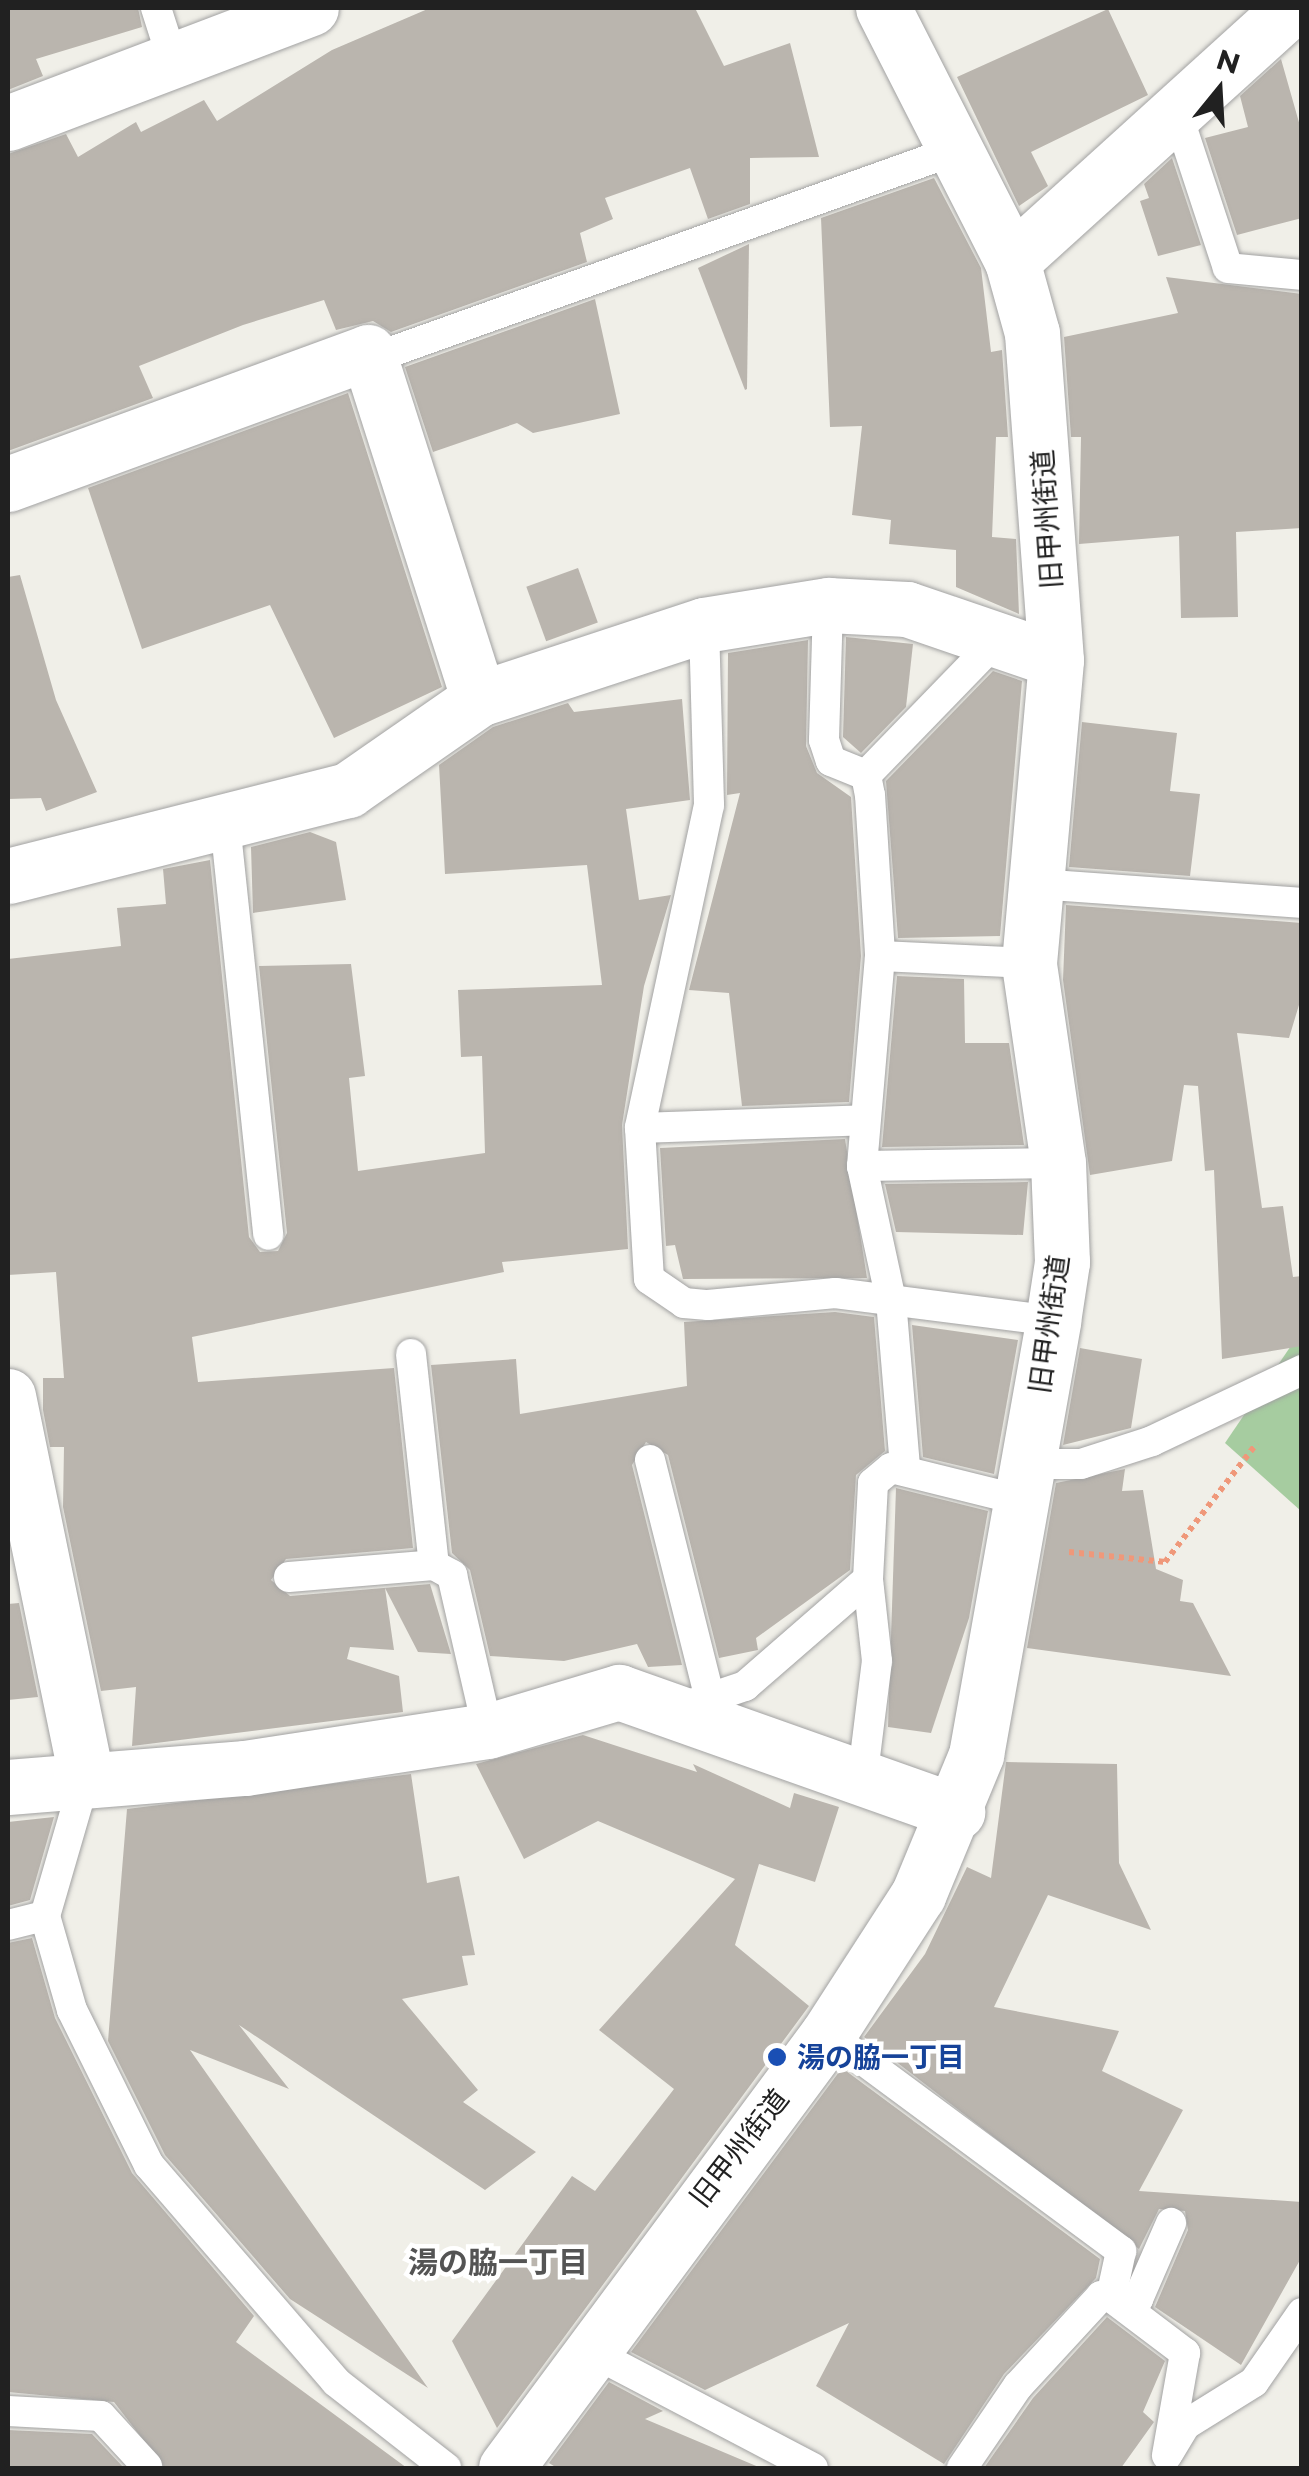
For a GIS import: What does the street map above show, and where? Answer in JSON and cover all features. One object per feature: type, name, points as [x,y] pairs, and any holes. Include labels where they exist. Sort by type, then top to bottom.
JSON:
[{"type":"street","points":[[8,123],[310,8]]},
{"type":"street","name":"旧甲州街道","points":[[506,2468],[588,2350],[828,2034],[918,1896],[957,1812],[1053,1322],[1058,1163],[1029,963],[1056,660],[1032,332],[1012,261],[883,8]]},
{"type":"street","points":[[1012,261],[1175,108],[1291,8]]},
{"type":"street","points":[[8,484],[368,352],[479,699]]},
{"type":"street","points":[[8,876],[348,790],[479,699],[704,625],[828,605],[907,609],[1056,660]]},
{"type":"street","points":[[8,1396],[86,1775]]},
{"type":"street","points":[[8,1787],[86,1775],[244,1768],[488,1731],[619,1692],[694,1700],[737,1740],[957,1812]]},
{"type":"lane","points":[[156,8],[173,61]]},
{"type":"lane","points":[[1175,108],[1228,268],[1302,275]]},
{"type":"lane","points":[[371,359],[956,150]]},
{"type":"lane","points":[[828,605],[824,740],[830,761],[866,775]]},
{"type":"lane","points":[[704,625],[709,805],[640,1128],[649,1280],[684,1303],[708,1305],[834,1293],[1053,1322]]},
{"type":"lane","points":[[905,1468],[891,1300],[862,1166],[880,956],[866,775],[997,640]]},
{"type":"lane","points":[[225,823],[268,1235]]},
{"type":"lane","points":[[1038,884],[1302,904]]},
{"type":"lane","points":[[880,956],[1029,963]]},
{"type":"lane","points":[[640,1128],[864,1120]]},
{"type":"lane","points":[[862,1166],[1058,1163]]},
{"type":"lane","points":[[411,1354],[434,1565]]},
{"type":"lane","points":[[862,1782],[877,1662],[868,1579],[873,1483],[905,1468],[1020,1503],[1081,1464],[1152,1441],[1163,1428],[1302,1370]]},
{"type":"lane","points":[[650,1460],[694,1700],[745,1686],[868,1579]]},
{"type":"lane","points":[[289,1577],[434,1565],[452,1575],[488,1731]]},
{"type":"lane","points":[[86,1775],[45,1916],[72,2010],[149,2164],[336,2382],[446,2468]]},
{"type":"lane","points":[[8,1925],[45,1916]]},
{"type":"lane","points":[[828,2034],[1120,2252],[1118,2302]]},
{"type":"lane","points":[[1118,2302],[1138,2299],[1171,2223]]},
{"type":"lane","points":[[962,2468],[1018,2386],[1102,2296],[1118,2302],[1185,2352],[1165,2462]]},
{"type":"lane","points":[[1165,2462],[1185,2425],[1254,2382],[1302,2313]]},
{"type":"lane","points":[[588,2350],[813,2468]]},
{"type":"lane","points":[[8,2411],[101,2416],[147,2466]]},
{"type":"path","points":[[1020,1503],[1165,1562],[1268,1429]]},
{"type":"green space","points":[[1301,1331],[1301,1511],[1225,1443]]},
{"type":"building","points":[[8,8],[138,8],[142,27],[36,59],[43,76],[8,90]]},
{"type":"building","points":[[430,8],[695,8],[724,66],[790,43],[819,157],[750,158],[750,204],[708,219],[690,168],[605,198],[613,219],[580,233],[587,262],[391,332],[373,321],[336,330],[324,300],[243,325],[139,366],[153,398],[8,451],[8,154],[66,134],[78,157],[136,122],[141,132],[204,100],[217,121],[332,50]]},
{"type":"building","points":[[1108,9],[1148,95],[1031,152],[1048,186],[1019,206],[957,77]]},
{"type":"building","points":[[1281,59],[1302,133],[1302,218],[1237,235],[1205,138],[1248,127],[1240,96]]},
{"type":"building","points":[[1172,158],[1201,245],[1158,256],[1140,201],[1149,198],[1144,184]]},
{"type":"building","points":[[934,178],[981,268],[991,352],[1002,350],[1008,437],[996,437],[992,537],[1016,539],[1019,614],[956,587],[956,550],[889,544],[891,520],[852,515],[862,426],[830,427],[821,218]]},
{"type":"building","points":[[749,244],[747,389],[745,390],[698,268]]},
{"type":"building","points":[[1166,277],[1302,294],[1302,528],[1236,532],[1238,617],[1181,618],[1179,536],[1079,544],[1081,437],[1071,437],[1064,337],[1178,313]]},
{"type":"building","points":[[595,299],[620,414],[533,433],[517,423],[433,452],[405,367]]},
{"type":"building","points":[[348,393],[442,687],[334,738],[270,605],[142,649],[88,488]]},
{"type":"building","points":[[578,568],[598,623],[546,641],[526,587]]},
{"type":"building","points":[[20,575],[56,700],[97,792],[46,811],[41,798],[8,799],[8,577]]},
{"type":"building","points":[[846,637],[913,644],[906,707],[861,753],[843,737]]},
{"type":"building","points":[[808,640],[806,746],[817,773],[851,797],[861,956],[849,1102],[742,1106],[729,993],[689,990],[740,793],[727,795],[728,653]]},
{"type":"building","points":[[993,671],[1022,681],[1000,936],[898,938],[886,781]]},
{"type":"building","points":[[682,699],[690,800],[626,809],[639,900],[671,895],[644,986],[622,1125],[628,1249],[502,1262],[504,1272],[192,1337],[198,1382],[394,1368],[413,1548],[286,1559],[271,1580],[290,1596],[430,1584],[451,1654],[418,1652],[385,1588],[394,1650],[350,1647],[347,1659],[399,1676],[403,1712],[132,1746],[136,1687],[101,1691],[63,1507],[64,1447],[50,1447],[43,1410],[43,1378],[64,1378],[56,1272],[8,1275],[8,959],[121,946],[117,908],[166,904],[163,869],[210,860],[249,1237],[260,1252],[278,1251],[287,1233],[259,966],[351,964],[365,1076],[349,1078],[358,1171],[485,1153],[482,1056],[461,1057],[458,990],[602,985],[587,865],[445,874],[439,765],[493,727],[568,703],[574,712]]},
{"type":"building","points":[[1082,722],[1177,733],[1170,791],[1200,794],[1190,876],[1069,867]]},
{"type":"building","points":[[310,832],[336,842],[346,900],[253,913],[251,847]]},
{"type":"building","points":[[1066,905],[1302,923],[1302,995],[1289,1038],[1237,1033],[1262,1208],[1283,1206],[1293,1277],[1302,1276],[1302,1346],[1222,1359],[1214,1170],[1205,1171],[1198,1086],[1184,1085],[1172,1161],[1090,1175],[1063,980]]},
{"type":"building","points":[[897,976],[964,979],[965,1043],[1009,1043],[1024,1145],[882,1147]]},
{"type":"building","points":[[845,1139],[867,1278],[683,1279],[675,1245],[666,1246],[660,1148]]},
{"type":"building","points":[[1028,1182],[1023,1235],[896,1232],[885,1184]]},
{"type":"building","points":[[835,1312],[874,1317],[885,1451],[856,1475],[850,1570],[756,1638],[758,1650],[719,1658],[668,1455],[646,1442],[632,1465],[682,1665],[648,1667],[637,1644],[564,1661],[490,1656],[470,1570],[452,1553],[431,1365],[516,1359],[520,1414],[687,1386],[684,1322]]},
{"type":"building","points":[[912,1325],[1018,1340],[994,1474],[923,1457]]},
{"type":"building","points":[[1080,1348],[1142,1359],[1131,1428],[1063,1445]]},
{"type":"building","points":[[1125,1469],[1122,1491],[1143,1490],[1156,1569],[1183,1580],[1180,1601],[1193,1603],[1231,1676],[1027,1648],[1056,1483]]},
{"type":"building","points":[[896,1488],[988,1511],[969,1618],[931,1733],[888,1727]]},
{"type":"building","points":[[19,1603],[38,1697],[8,1700],[8,1604]]},
{"type":"building","points":[[583,1735],[697,1772],[693,1764],[790,1808],[794,1793],[839,1807],[815,1882],[759,1864],[735,1945],[809,2006],[497,2428],[452,2341],[572,2176],[595,2191],[674,2089],[599,2030],[735,1879],[598,1821],[524,1859],[476,1764]]},
{"type":"building","points":[[1006,1762],[1117,1764],[1119,1863],[1151,1930],[1048,1895],[994,2007],[1119,2031],[1102,2071],[1183,2110],[1139,2191],[1302,2202],[1300,2260],[1241,2365],[1155,2307],[1188,2230],[1185,2211],[1159,2209],[1139,2249],[864,2037],[925,1954],[967,1867],[991,1878]]},
{"type":"building","points":[[411,1774],[427,1883],[459,1876],[475,1955],[462,1956],[468,1985],[402,1999],[478,2090],[463,2102],[536,2152],[485,2190],[239,2025],[289,2089],[190,2050],[428,2388],[290,2299],[165,2155],[108,2041],[127,1809]]},
{"type":"building","points":[[54,1817],[30,1900],[8,1906],[8,1822]]},
{"type":"building","points":[[32,1938],[55,2018],[132,2173],[254,2316],[236,2342],[407,2468],[165,2468],[114,2402],[8,2392],[8,1943]]},
{"type":"building","points":[[842,2068],[1100,2259],[1096,2278],[1004,2374],[944,2464],[816,2386],[849,2323],[705,2390],[631,2352]]},
{"type":"building","points":[[1107,2317],[1165,2361],[1143,2412],[1154,2422],[1121,2468],[984,2468],[1033,2398]]},
{"type":"building","points":[[609,2382],[663,2411],[645,2419],[761,2468],[557,2468],[549,2463]]},
{"type":"building","points":[[8,2430],[92,2434],[124,2468],[8,2468]]},
{"type":"place","name":"湯の脇一丁目","points":[[777,2057]]},
{"type":"district","name":"湯の脇一丁目","points":[[498,2263]]}]
